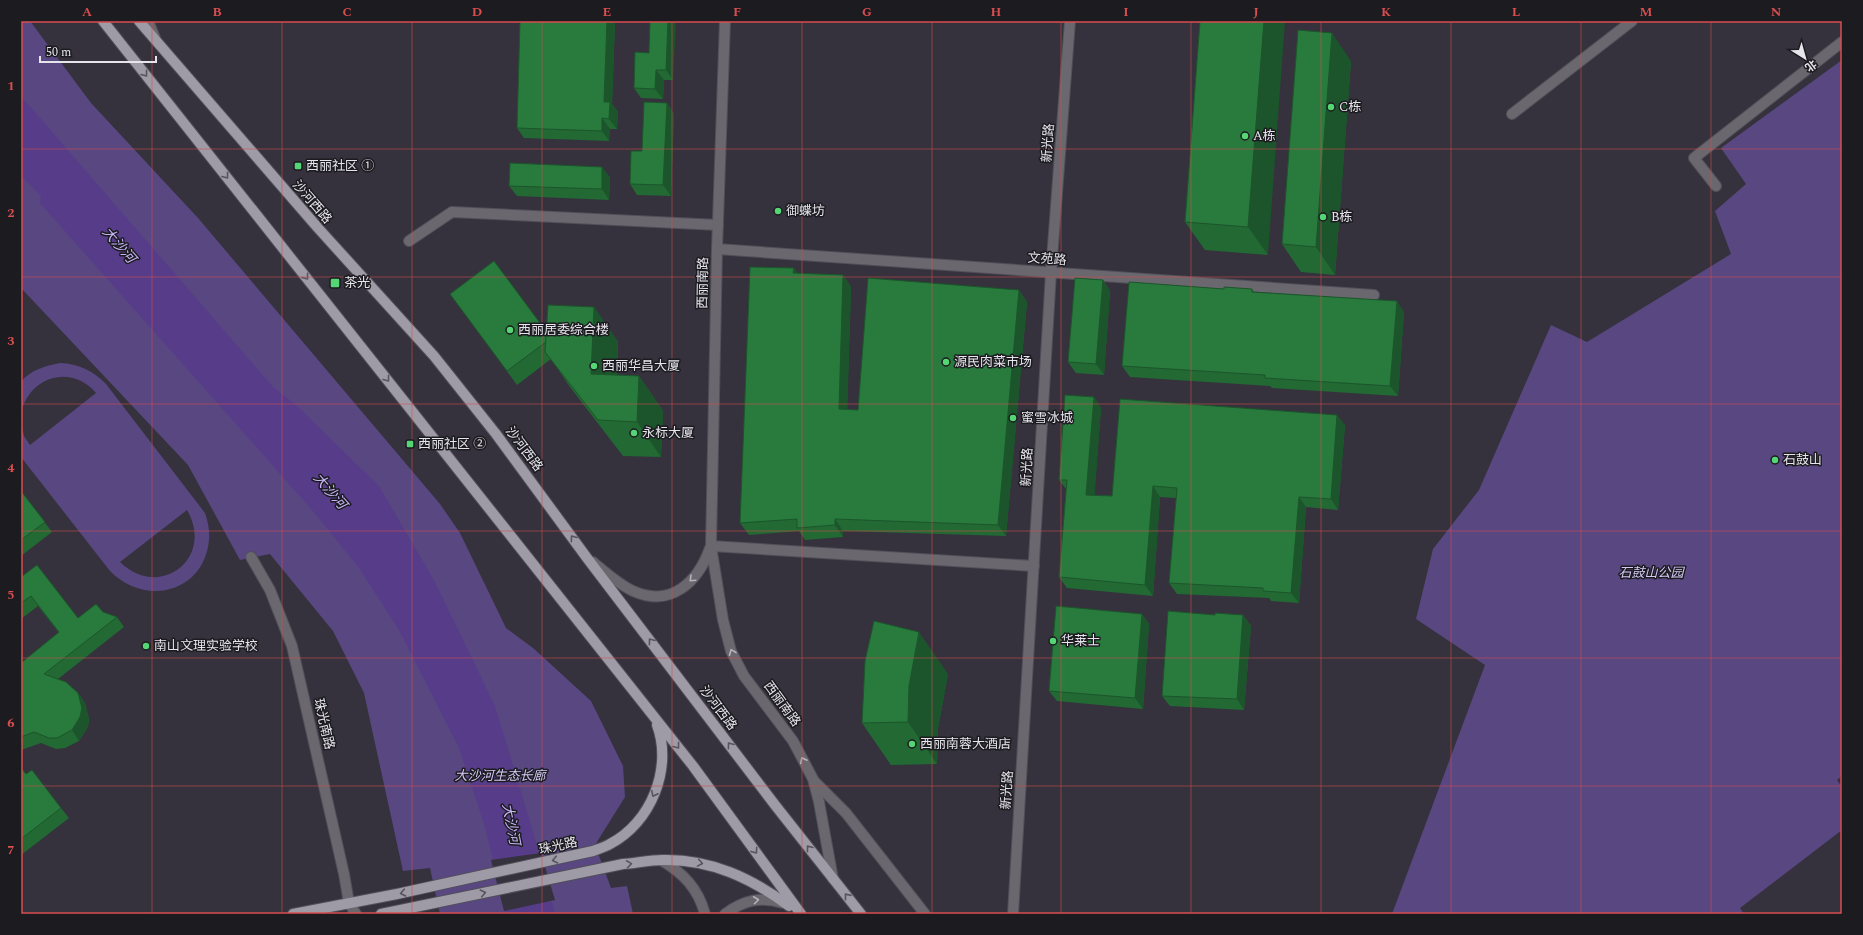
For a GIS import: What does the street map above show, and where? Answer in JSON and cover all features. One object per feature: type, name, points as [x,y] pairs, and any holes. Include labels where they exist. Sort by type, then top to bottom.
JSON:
[{"type":"main road","points":[[103,21],[693,766],[801,914]]},
{"type":"main road","name":"沙河西路","points":[[139,21],[318,228],[434,356],[496,434],[587,558],[861,914]]},
{"type":"main road","name":"珠光路","points":[[293,914],[593,851],[610,844],[624,835],[638,820],[650,802],[660,781],[663,760],[662,738],[653,716]]},
{"type":"main road","points":[[381,914],[597,870],[661,860],[687,860],[720,868],[752,881],[789,906]]},
{"type":"street","points":[[148,21],[156,42]]},
{"type":"street","name":"西丽南路","points":[[725,21],[717,249],[711,546],[723,620],[731,651],[744,676],[793,741],[813,779],[819,802],[833,879]]},
{"type":"street","name":"新光路","points":[[1013,914],[1051,272],[1070,21]]},
{"type":"street","points":[[1512,114],[1632,21]]},
{"type":"street","points":[[1716,186],[1694,158],[1842,42]]},
{"type":"street","points":[[409,241],[452,212],[718,225]]},
{"type":"street","name":"文苑路","points":[[717,249],[1374,295]]},
{"type":"street","points":[[711,546],[1034,566]]},
{"type":"street","name":"西丽南路","points":[[587,558],[621,584],[645,595],[658,596],[673,594],[696,577],[705,562],[711,546]]},
{"type":"street","name":"珠光南路","points":[[251,557],[270,590],[292,646],[344,874],[349,903]]},
{"type":"street","points":[[813,779],[846,813],[925,914]]},
{"type":"street","points":[[661,860],[679,870],[689,882],[697,895],[704,914]]},
{"type":"street","points":[[725,914],[735,906],[747,901],[758,899],[771,900],[789,906],[798,914]]},
{"type":"street","points":[[344,914],[349,903]]},
{"type":"street","points":[[349,903],[356,914]]},
{"type":"green space","name":"大沙河生态长廊","points":[[21,21],[30,21],[91,103],[198,218],[440,504],[460,533],[506,628],[533,648],[591,701],[623,766],[625,797],[595,845],[611,888],[627,886],[633,914],[440,914],[430,868],[403,871],[364,693],[333,631],[270,554],[240,560],[188,465],[21,288]]},
{"type":"green space","name":"石鼓山公园","points":[[1842,60],[1842,776],[1837,780],[1842,787],[1842,830],[1740,908],[1744,914],[1392,914],[1485,665],[1416,619],[1433,549],[1479,490],[1551,325],[1587,342],[1731,254],[1715,211],[1746,184],[1721,148]]},
{"type":"green space","points":[[60,363],[79,366],[90,371],[106,384],[205,513],[209,540],[205,558],[196,572],[185,583],[171,589],[155,591],[140,589],[124,582],[110,571],[21,457],[21,422],[24,436],[30,445],[96,393],[86,384],[75,378],[52,378],[41,383],[32,391],[25,401],[21,414],[21,382],[29,374],[43,367]],"holes":[[[187,510],[194,528],[194,544],[189,558],[179,569],[166,575],[151,577],[136,573],[120,562]]]},
{"type":"water","name":"大沙河","points":[[21,96],[273,387],[295,404],[379,486],[435,582],[495,706],[532,828],[555,914],[506,914],[485,827],[459,748],[399,630],[359,568],[312,510],[40,203],[41,196],[21,176]]},
{"type":"pier","points":[[541,853],[555,900],[504,911],[491,860]]},
{"type":"building","points":[[520,21],[607,21],[604,102],[610,102],[609,119],[602,118],[602,131],[517,128]]},
{"type":"building","points":[[650,21],[668,21],[666,70],[656,70],[655,89],[634,88],[635,52],[649,53]]},
{"type":"building","points":[[1200,21],[1264,21],[1248,227],[1185,222]]},
{"type":"building","points":[[1298,30],[1332,33],[1316,247],[1282,244]]},
{"type":"building","points":[[644,102],[667,103],[663,185],[630,184],[631,151],[642,151]]},
{"type":"building","points":[[510,163],[602,167],[602,189],[509,186]]},
{"type":"building","name":"西丽居委综合楼","points":[[494,261],[546,331],[546,342],[507,371],[450,294]]},
{"type":"building","points":[[750,267],[794,268],[793,273],[843,275],[839,409],[858,410],[868,278],[1019,290],[998,525],[835,519],[835,525],[797,528],[797,519],[740,523]]},
{"type":"building","points":[[1075,278],[1103,280],[1096,364],[1068,362]]},
{"type":"building","points":[[1129,282],[1224,289],[1224,287],[1252,289],[1252,292],[1397,301],[1390,386],[1265,378],[1265,375],[1122,366]]},
{"type":"building","points":[[548,305],[594,307],[591,374],[639,376],[637,422],[598,420],[545,352]]},
{"type":"building","points":[[1065,395],[1094,397],[1086,495],[1112,496],[1120,399],[1337,415],[1331,499],[1299,497],[1291,593],[1263,591],[1263,588],[1169,583],[1177,488],[1153,486],[1145,585],[1059,577],[1067,480],[1059,480]]},
{"type":"building","points":[[21,491],[45,522],[21,540]]},
{"type":"building","points":[[37,565],[78,618],[96,604],[103,612],[117,617],[44,674],[66,682],[78,693],[82,708],[80,717],[72,730],[57,738],[49,738],[34,732],[21,737],[21,663],[59,632],[31,596],[21,603],[21,577]]},
{"type":"building","points":[[1056,606],[1142,614],[1135,698],[1049,691]]},
{"type":"building","points":[[1168,611],[1215,615],[1215,613],[1243,615],[1237,699],[1162,696]]},
{"type":"building","points":[[874,621],[919,632],[909,686],[908,722],[862,723],[865,661]]},
{"type":"building","points":[[21,768],[26,774],[32,770],[61,808],[21,839]]},
{"type":"place","name":"C栋","points":[[1331,107]]},
{"type":"place","name":"A栋","points":[[1245,136]]},
{"type":"place","name":"西丽社区 ①","points":[[298,166]]},
{"type":"place","name":"御蝶坊","points":[[778,211]]},
{"type":"place","name":"B栋","points":[[1323,217]]},
{"type":"place","name":"茶光","points":[[335,283]]},
{"type":"place","name":"西丽居委综合楼","points":[[510,330]]},
{"type":"place","name":"源民肉菜市场","points":[[946,362]]},
{"type":"place","name":"西丽华昌大厦","points":[[594,366]]},
{"type":"place","name":"蜜雪冰城","points":[[1013,418]]},
{"type":"place","name":"永标大厦","points":[[634,433]]},
{"type":"place","name":"西丽社区 ②","points":[[410,444]]},
{"type":"place","name":"石鼓山","points":[[1775,460]]},
{"type":"place","name":"华莱士","points":[[1053,641]]},
{"type":"place","name":"南山文理实验学校","points":[[146,646]]},
{"type":"place","name":"西丽南蓉大酒店","points":[[912,744]]}]
